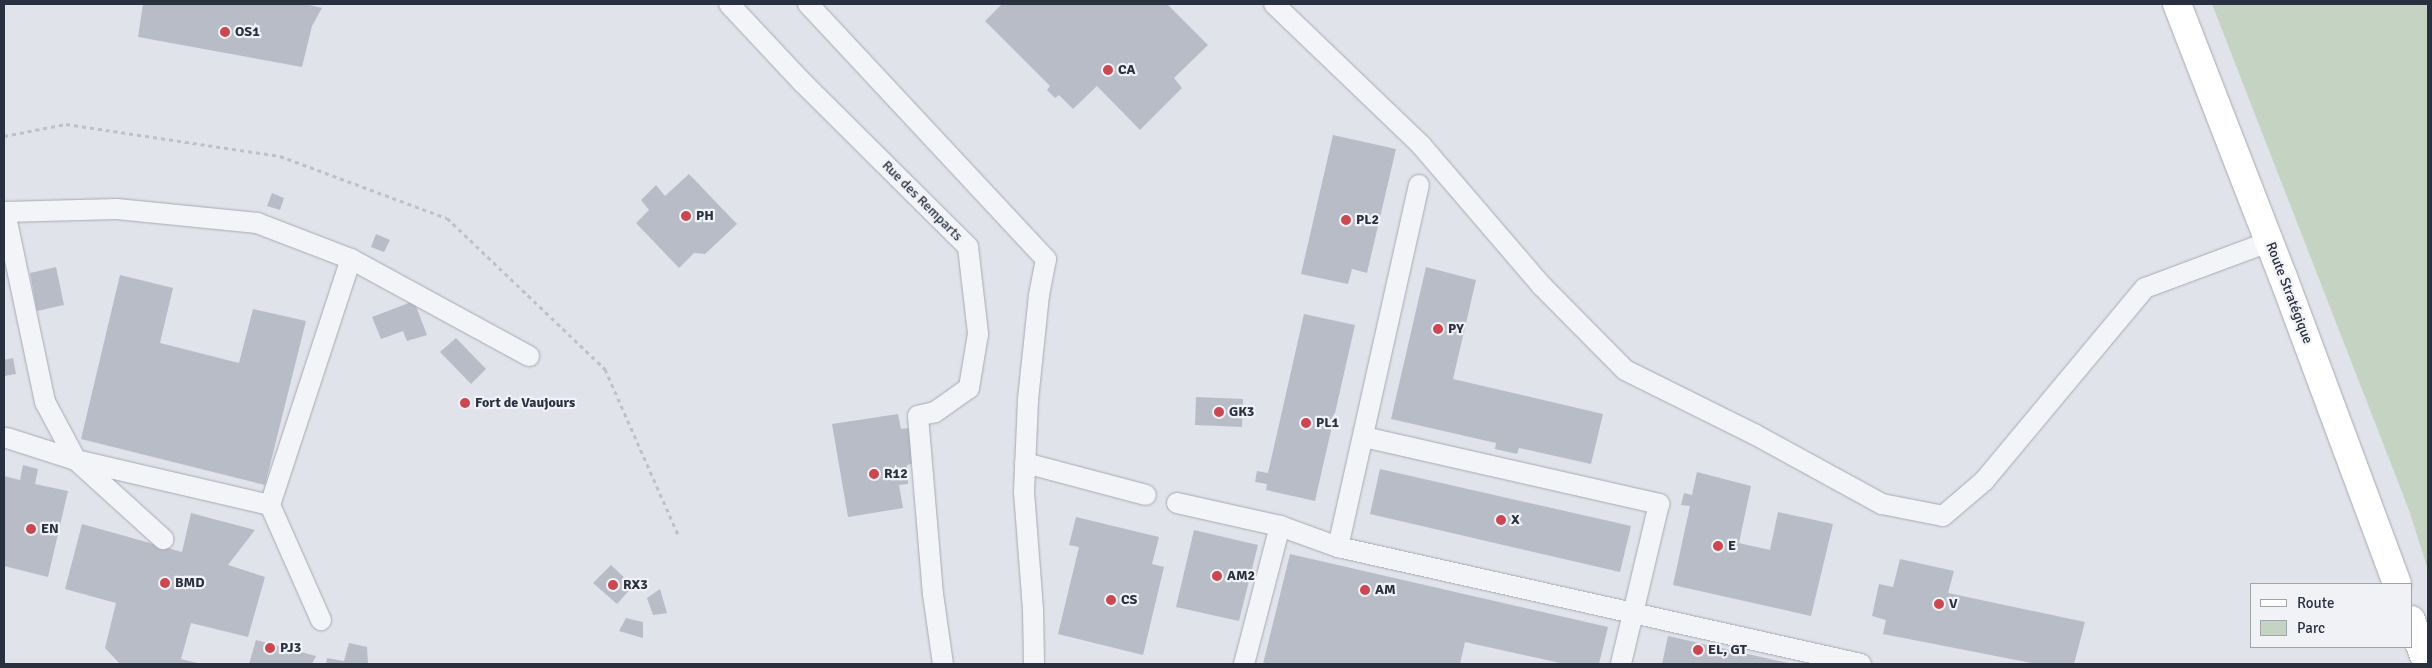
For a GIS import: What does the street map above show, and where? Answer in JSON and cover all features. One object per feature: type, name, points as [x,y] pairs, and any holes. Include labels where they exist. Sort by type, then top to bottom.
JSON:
[{"type":"street","name":"Route Stratégique","points":[[2176,4],[2269,242],[2397,583]]},
{"type":"street","points":[[2412,623],[2427,664]]},
{"type":"lane","name":"Rue des Remparts","points":[[729,4],[802,82],[968,247],[978,334],[969,388],[935,412],[918,416],[933,594],[943,664]]},
{"type":"lane","points":[[808,4],[1046,259],[1035,333],[1024,492],[1033,610],[1034,664]]},
{"type":"lane","points":[[1274,4],[1421,145],[1542,286],[1625,370],[1754,434],[1882,504],[1943,516],[1984,481],[2145,288],[2269,242]]},
{"type":"lane","points":[[1338,547],[1419,185]]},
{"type":"lane","points":[[163,539],[76,460],[45,402],[4,212],[117,209],[257,224],[350,259],[528,356]]},
{"type":"lane","points":[[321,620],[270,505],[350,259]]},
{"type":"lane","points":[[1364,437],[1659,504],[1621,664]]},
{"type":"lane","points":[[7,438],[76,460],[270,505]]},
{"type":"lane","points":[[1025,463],[1146,495]]},
{"type":"lane","points":[[1177,502],[1280,526],[1338,547],[1635,611],[1861,664]]},
{"type":"lane","points":[[1244,664],[1280,526]]},
{"type":"green space","points":[[2212,4],[2428,4],[2428,570],[2409,510]]},
{"type":"building","name":"OS1","points":[[143,4],[306,4],[322,8],[312,26],[302,67],[138,37]]},
{"type":"building","name":"CA","points":[[1002,4],[1167,4],[1208,45],[1174,78],[1182,88],[1140,130],[1097,86],[1073,109],[1059,95],[1055,98],[1047,90],[1050,86],[985,21]]},
{"type":"building","name":"PL2","points":[[1333,135],[1396,149],[1367,273],[1352,269],[1348,284],[1301,274]]},
{"type":"building","name":"PH","points":[[689,174],[737,224],[705,254],[694,253],[679,268],[636,223],[649,210],[641,200],[656,185],[665,196]]},
{"type":"building","points":[[272,193],[284,198],[280,210],[267,206]]},
{"type":"building","points":[[376,234],[390,240],[384,252],[371,247]]},
{"type":"building","points":[[56,267],[64,305],[37,311],[30,273]]},
{"type":"building","name":"PY","points":[[1426,267],[1476,280],[1453,379],[1603,414],[1591,464],[1519,448],[1517,454],[1495,449],[1496,443],[1391,419]]},
{"type":"building","points":[[120,275],[173,288],[160,343],[239,363],[253,309],[306,321],[265,485],[81,439]]},
{"type":"building","points":[[414,301],[427,335],[407,341],[403,331],[381,339],[372,317]]},
{"type":"building","name":"PL1","points":[[1304,314],[1355,325],[1315,501],[1266,490],[1267,484],[1255,482],[1257,471],[1268,473]]},
{"type":"building","points":[[456,338],[486,369],[471,384],[440,352]]},
{"type":"building","points":[[13,358],[16,374],[4,376],[4,360]]},
{"type":"building","name":"GK3","points":[[1196,397],[1243,399],[1242,427],[1195,425]]},
{"type":"building","name":"R12","points":[[898,414],[901,429],[910,428],[915,463],[907,465],[908,484],[899,485],[903,508],[848,517],[832,424]]},
{"type":"building","name":"EN","points":[[23,465],[38,469],[35,484],[68,491],[48,577],[4,566],[4,476],[20,480]]},
{"type":"building","name":"X","points":[[1380,469],[1631,526],[1620,572],[1370,514]]},
{"type":"building","name":"E","points":[[1697,472],[1751,486],[1739,543],[1770,550],[1778,512],[1833,524],[1811,616],[1673,585],[1690,506],[1681,505],[1684,493],[1692,495]]},
{"type":"building","name":"BMD","points":[[191,513],[255,530],[228,565],[265,577],[248,637],[191,623],[181,659],[202,664],[120,664],[105,648],[116,603],[65,589],[82,524],[182,552]]},
{"type":"building","name":"CS","points":[[1076,517],[1159,537],[1152,564],[1164,567],[1143,655],[1058,634],[1079,547],[1069,545]]},
{"type":"building","name":"AM2","points":[[1194,530],[1258,545],[1239,621],[1176,607]]},
{"type":"building","name":"AM","points":[[1290,554],[1608,627],[1599,664],[1565,664],[1465,642],[1460,664],[1263,664]]},
{"type":"building","name":"V","points":[[1900,559],[1954,571],[1948,593],[2085,622],[2074,664],[2037,664],[1883,634],[1886,620],[1872,616],[1879,584],[1893,587]]},
{"type":"building","name":"RX3","points":[[611,565],[633,586],[617,604],[593,583]]},
{"type":"building","points":[[660,589],[667,613],[653,615],[647,598]]},
{"type":"building","points":[[626,618],[643,622],[643,638],[619,631]]},
{"type":"building","name":"EL, GT","points":[[1668,636],[1788,663],[1788,664],[1662,664]]},
{"type":"building","name":"PJ3","points":[[256,640],[316,656],[312,664],[249,664]]},
{"type":"building","name":"PJ3","points":[[349,643],[367,647],[368,664],[326,664],[327,658],[344,661]]},
{"type":"place","name":"OS1","points":[[225,32]]},
{"type":"place","name":"CA","points":[[1108,70]]},
{"type":"place","name":"PH","points":[[686,216]]},
{"type":"place","name":"PL2","points":[[1346,220]]},
{"type":"place","name":"PY","points":[[1438,329]]},
{"type":"place","name":"Fort de Vaujours","points":[[465,403]]},
{"type":"place","name":"GK3","points":[[1219,412]]},
{"type":"place","name":"PL1","points":[[1306,423]]},
{"type":"place","name":"R12","points":[[874,474]]},
{"type":"place","name":"X","points":[[1501,520]]},
{"type":"place","name":"EN","points":[[31,529]]},
{"type":"place","name":"E","points":[[1718,546]]},
{"type":"place","name":"AM2","points":[[1217,576]]},
{"type":"place","name":"BMD","points":[[165,583]]},
{"type":"place","name":"RX3","points":[[613,585]]},
{"type":"place","name":"AM","points":[[1365,590]]},
{"type":"place","name":"CS","points":[[1111,600]]},
{"type":"place","name":"V","points":[[1939,604]]},
{"type":"place","name":"PJ3","points":[[270,648]]},
{"type":"place","name":"EL, GT","points":[[1698,650]]}]
